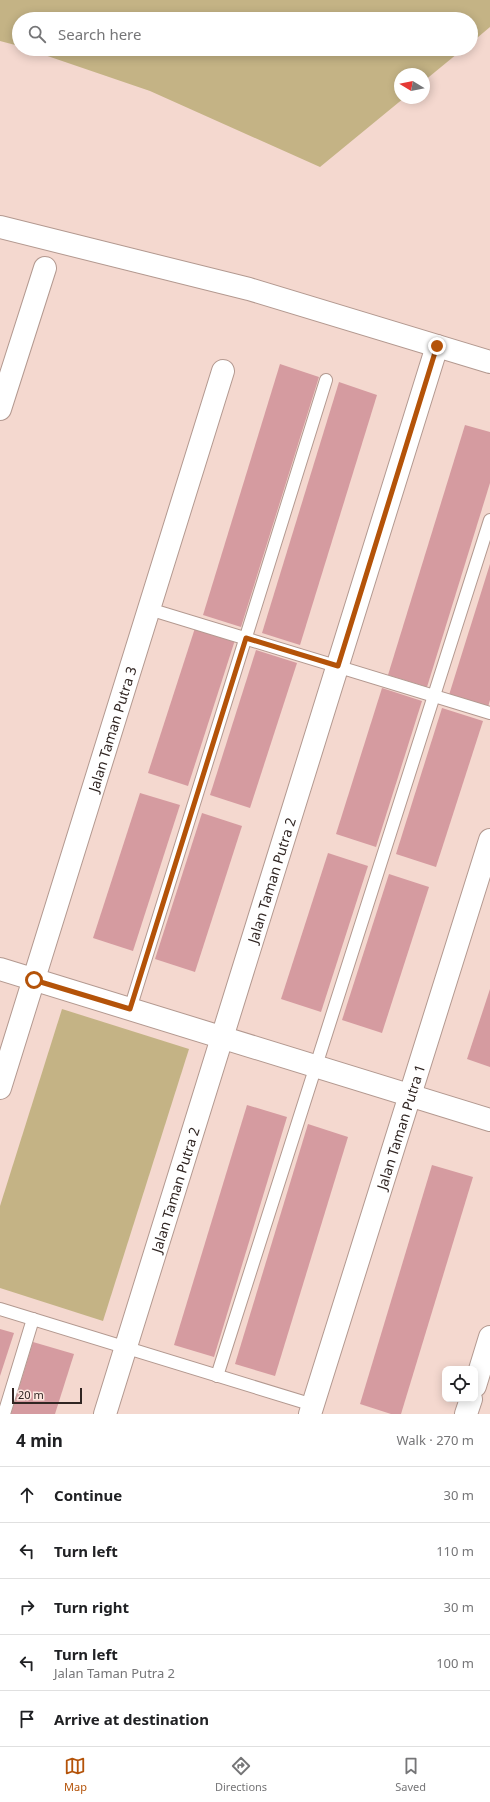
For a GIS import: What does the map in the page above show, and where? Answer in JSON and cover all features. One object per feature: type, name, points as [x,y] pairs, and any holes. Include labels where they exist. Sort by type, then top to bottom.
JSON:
[{"type":"street","points":[[0,227],[249,289],[490,362]]},
{"type":"street","points":[[0,409],[45,268]]},
{"type":"street","name":"Jalan Taman Putra 2","points":[[105,1414],[437,346]]},
{"type":"street","name":"Jalan Taman Putra 3","points":[[0,1088],[223,371]]},
{"type":"street","name":"Jalan Taman Putra 1","points":[[311,1409],[490,840]]},
{"type":"street","points":[[0,969],[490,1120]]},
{"type":"street","points":[[478,1376],[490,1337]]},
{"type":"street","points":[[466,1414],[470,1402]]},
{"type":"lane","points":[[130,1009],[326,380]]},
{"type":"lane","points":[[217,1376],[490,520]]},
{"type":"lane","points":[[149,609],[490,713]]},
{"type":"lane","points":[[0,1309],[217,1376],[311,1409]]},
{"type":"lane","points":[[4,1414],[33,1319]]},
{"type":"shaded area","points":[[0,0],[490,0],[490,27],[478,37],[478,12],[12,12],[12,44],[0,41]]},
{"type":"shaded area","points":[[48,56],[454,56],[430,76],[430,68],[394,68],[394,104],[397,104],[320,167],[150,91]]},
{"type":"shaded area","points":[[62,1009],[189,1049],[103,1321],[0,1288],[0,1206]]},
{"type":"building","points":[[280,364],[319,377],[241,627],[203,615]]},
{"type":"building","points":[[339,382],[377,395],[300,645],[262,633]]},
{"type":"building","points":[[465,425],[490,432],[490,483],[427,687],[388,675]]},
{"type":"building","points":[[490,564],[490,700],[488,707],[449,695]]},
{"type":"building","points":[[195,628],[235,640],[188,786],[148,773]]},
{"type":"building","points":[[256,650],[297,663],[250,808],[210,795]]},
{"type":"building","points":[[382,688],[422,701],[376,847],[336,834]]},
{"type":"building","points":[[442,708],[483,721],[436,867],[396,854]]},
{"type":"building","points":[[140,793],[180,805],[133,951],[93,938]]},
{"type":"building","points":[[202,813],[242,826],[195,972],[155,959]]},
{"type":"building","points":[[328,853],[368,866],[321,1012],[281,999]]},
{"type":"building","points":[[389,874],[429,887],[382,1033],[342,1020]]},
{"type":"building","points":[[490,989],[490,1067],[467,1059]]},
{"type":"building","points":[[247,1105],[287,1117],[214,1357],[174,1345]]},
{"type":"building","points":[[308,1124],[348,1137],[275,1376],[235,1364]]},
{"type":"building","points":[[432,1165],[473,1177],[401,1414],[391,1414],[360,1404]]},
{"type":"building","points":[[0,1329],[14,1333],[0,1376]]},
{"type":"building","points":[[33,1342],[74,1354],[55,1414],[11,1414]]},
{"type":"route","points":[[34,980],[130,1009],[246,638],[338,666],[437,346]]}]
